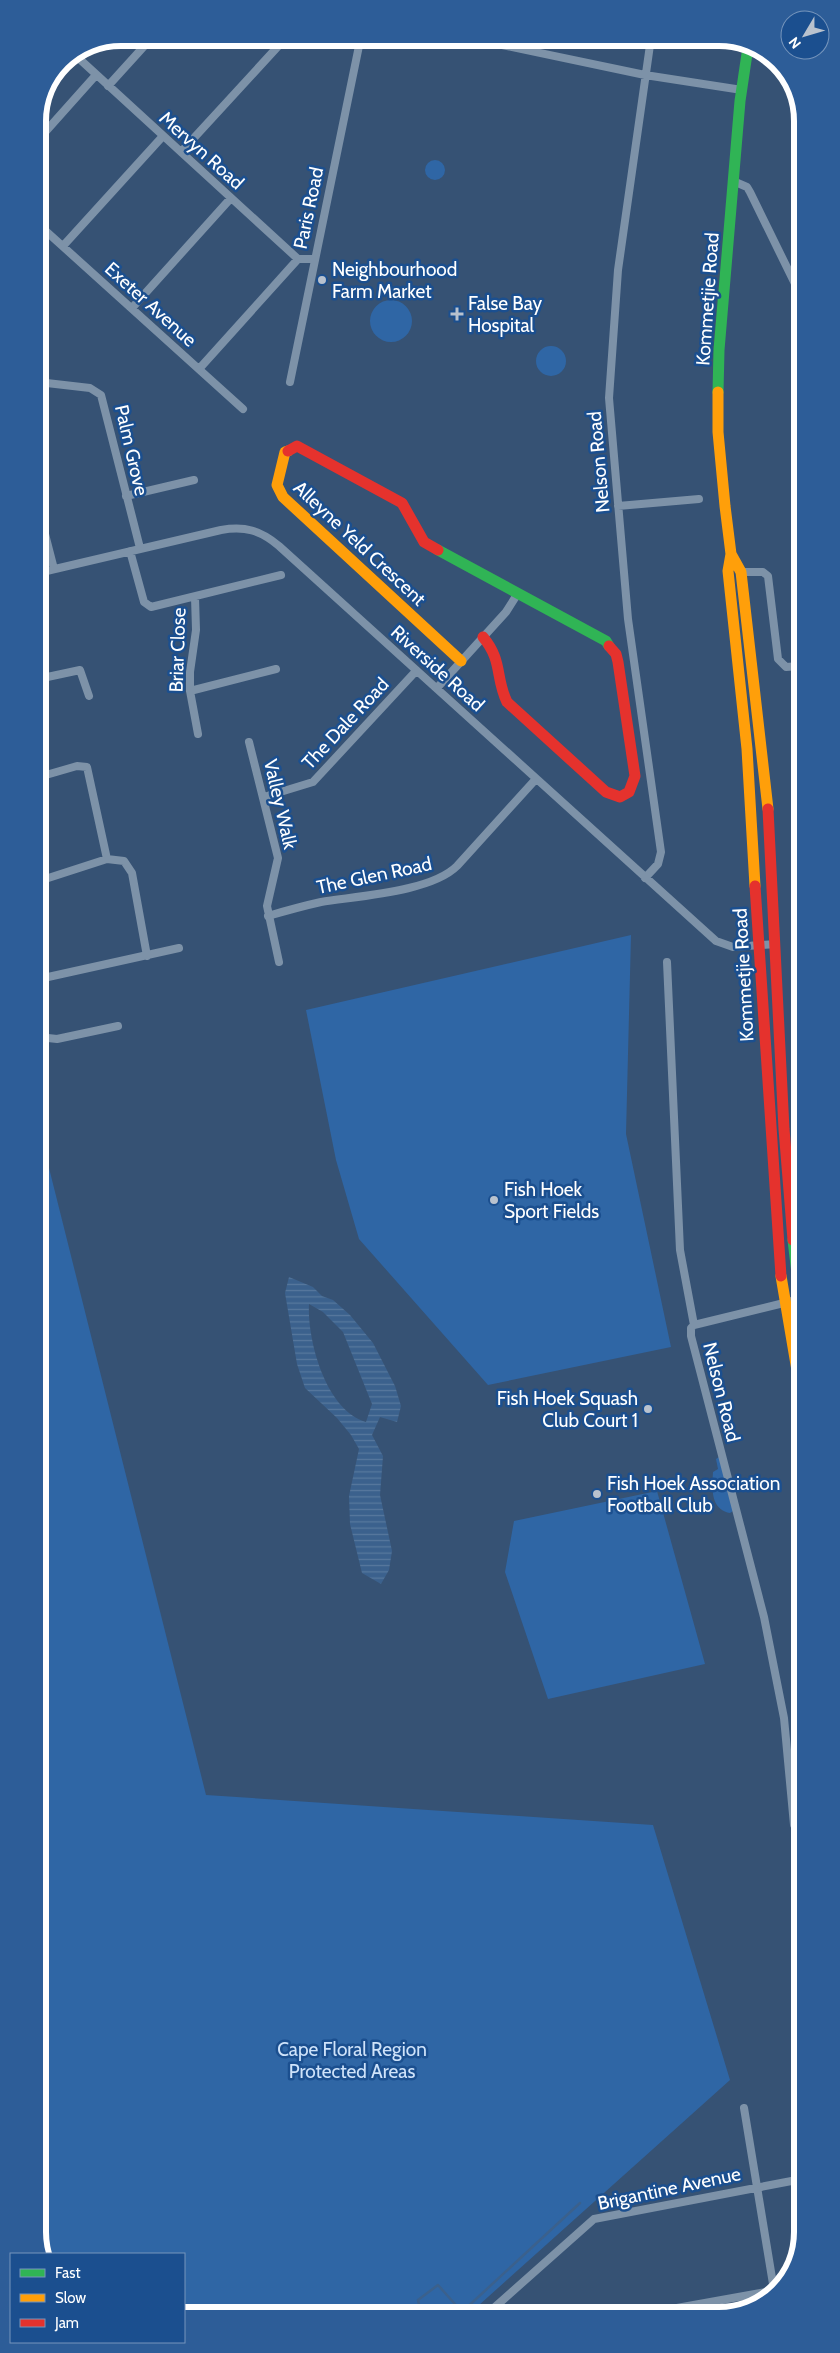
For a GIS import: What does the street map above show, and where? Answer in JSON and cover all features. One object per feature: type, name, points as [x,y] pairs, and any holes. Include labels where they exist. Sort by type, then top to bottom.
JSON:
[{"type":"main road","name":"Kommetjie Road","points":[[747,52],[733,182],[719,350],[718,423],[731,554],[728,571],[747,749],[778,1252],[784,1301],[794,1356]]},
{"type":"main road","name":"Alleyne Yeld Crescent","points":[[461,661],[283,497],[277,485],[285,452],[297,446],[402,504],[424,542],[606,641],[616,654],[618,662],[636,778],[633,788],[620,797],[613,797],[507,702],[500,687],[501,670],[498,655],[483,637]]},
{"type":"main road","name":"Kommetjie Road","points":[[731,554],[741,572],[770,831],[784,1129],[794,1238]]},
{"type":"street","points":[[108,86],[144,46]]},
{"type":"street","points":[[181,152],[278,46]]},
{"type":"street","name":"Paris Road","points":[[290,382],[359,46]]},
{"type":"street","points":[[507,46],[645,75],[742,90]]},
{"type":"street","name":"Nelson Road","points":[[645,878],[658,864],[661,852],[628,619],[610,406],[610,380],[618,270],[650,46]]},
{"type":"street","name":"Mervyn Road","points":[[79,59],[298,259]]},
{"type":"street","points":[[46,131],[96,75]]},
{"type":"street","points":[[63,246],[163,136]]},
{"type":"street","points":[[733,182],[747,187],[794,282]]},
{"type":"street","points":[[132,308],[231,198]]},
{"type":"street","name":"Exeter Avenue","points":[[46,231],[243,409]]},
{"type":"street","points":[[198,370],[298,259],[314,259]]},
{"type":"street","name":"Palm Grove","points":[[46,383],[90,388],[97,390],[101,395],[140,548]]},
{"type":"street","points":[[126,496],[194,480]]},
{"type":"street","points":[[618,506],[699,499]]},
{"type":"street","name":"Riverside Road","points":[[46,571],[234,528],[252,529],[260,532],[279,546],[535,780],[716,941],[733,947],[776,944]]},
{"type":"street","points":[[46,538],[54,569]]},
{"type":"street","points":[[130,551],[143,599],[147,605],[158,607],[281,575]]},
{"type":"street","points":[[741,572],[763,572],[768,576],[778,659],[786,666],[794,666]]},
{"type":"street","points":[[436,688],[506,612],[518,593]]},
{"type":"street","name":"Briar Close","points":[[195,597],[196,630],[190,672],[190,692],[198,734]]},
{"type":"street","points":[[190,692],[276,669]]},
{"type":"street","points":[[46,677],[80,670],[89,696]]},
{"type":"street","name":"The Dale Road","points":[[264,797],[313,782],[416,671]]},
{"type":"street","name":"Valley Walk","points":[[249,742],[278,858],[267,900],[268,916],[279,962]]},
{"type":"street","points":[[46,775],[77,766],[87,767],[107,859]]},
{"type":"street","name":"The Glen Road","points":[[268,916],[320,902],[371,895],[444,876],[457,866],[535,780]]},
{"type":"street","points":[[46,879],[107,859],[124,862],[132,873],[146,956]]},
{"type":"street","points":[[46,977],[179,948]]},
{"type":"street","name":"Nelson Road","points":[[667,962],[680,1250],[694,1325],[691,1328],[691,1336],[764,1617],[778,1686],[794,1795]]},
{"type":"street","points":[[46,1038],[57,1039],[118,1026]]},
{"type":"street","points":[[694,1325],[784,1301],[794,1302]]},
{"type":"street","points":[[744,2108],[772,2284]]},
{"type":"street","name":"Brigantine Avenue","points":[[495,2307],[594,2219],[794,2180]]},
{"type":"street","points":[[682,2307],[762,2293]]},
{"type":"green space","points":[[431,160],[439,160],[445,166],[445,174],[439,180],[431,180],[425,174],[425,166]]},
{"type":"green space","points":[[391,300],[406,306],[412,321],[406,336],[391,342],[376,336],[370,321],[376,306]]},
{"type":"green space","points":[[551,346],[562,350],[566,361],[562,372],[551,376],[540,372],[536,361],[540,350]]},
{"type":"green space","name":"Fish Hoek Sport Fields","points":[[631,935],[626,1134],[671,1347],[488,1385],[359,1239],[336,1160],[306,1010]]},
{"type":"green space","name":"Cape Floral Region Protected Areas","points":[[46,1156],[206,1795],[653,1825],[730,2080],[477,2307],[185,2307],[185,2253],[50,2253],[46,2232]]},
{"type":"green space","points":[[719,1457],[733,1511],[730,1513],[723,1511],[719,1507],[714,1497],[712,1485],[713,1472],[718,1469],[716,1459]]},
{"type":"green space","points":[[657,1491],[705,1664],[548,1699],[505,1572],[514,1521]]},
{"type":"shaded area","points":[[289,1277],[313,1287],[322,1296],[333,1300],[350,1315],[373,1343],[395,1386],[401,1406],[397,1422],[380,1417],[372,1435],[383,1456],[380,1495],[392,1551],[389,1570],[381,1584],[362,1573],[350,1524],[349,1496],[359,1449],[351,1435],[337,1418],[305,1388],[297,1364],[285,1293]],"holes":[[[309,1304],[323,1312],[343,1332],[372,1404],[366,1422],[352,1415],[340,1404],[322,1372],[311,1336]]]},
{"type":"waterway","points":[[467,2307],[580,2203]]},
{"type":"waterway","points":[[420,2307],[418,2300],[438,2285],[458,2307]]},
{"type":"traffic: fast","points":[[718,392],[719,350],[740,101],[747,52]]},
{"type":"traffic: fast","points":[[438,550],[606,641],[609,646]]},
{"type":"traffic: fast","points":[[793,1240],[794,1248]]},
{"type":"traffic: slow","points":[[718,392],[718,432],[725,506],[731,554],[741,572],[768,809]]},
{"type":"traffic: slow","points":[[288,451],[285,452],[277,485],[283,497],[461,661]]},
{"type":"traffic: slow","points":[[731,554],[728,571],[747,749],[755,886]]},
{"type":"traffic: slow","points":[[781,1276],[794,1353]]},
{"type":"traffic: jam","points":[[288,451],[297,446],[402,503],[424,542],[438,550]]},
{"type":"traffic: jam","points":[[483,637],[496,662],[507,702],[606,792],[620,797],[629,792],[635,776],[618,662],[616,654],[609,646]]},
{"type":"traffic: jam","points":[[768,809],[784,1129],[793,1240]]},
{"type":"traffic: jam","points":[[755,886],[781,1276]]},
{"type":"place","name":"Neighbourhood Farm Market","points":[[322,280]]},
{"type":"place","name":"False Bay Hospital","points":[[457,314]]},
{"type":"place","name":"Fish Hoek Sport Fields","points":[[494,1200]]},
{"type":"place","name":"Fish Hoek Squash Club Court 1","points":[[648,1409]]},
{"type":"place","name":"Fish Hoek Association Football Club","points":[[597,1494]]}]
